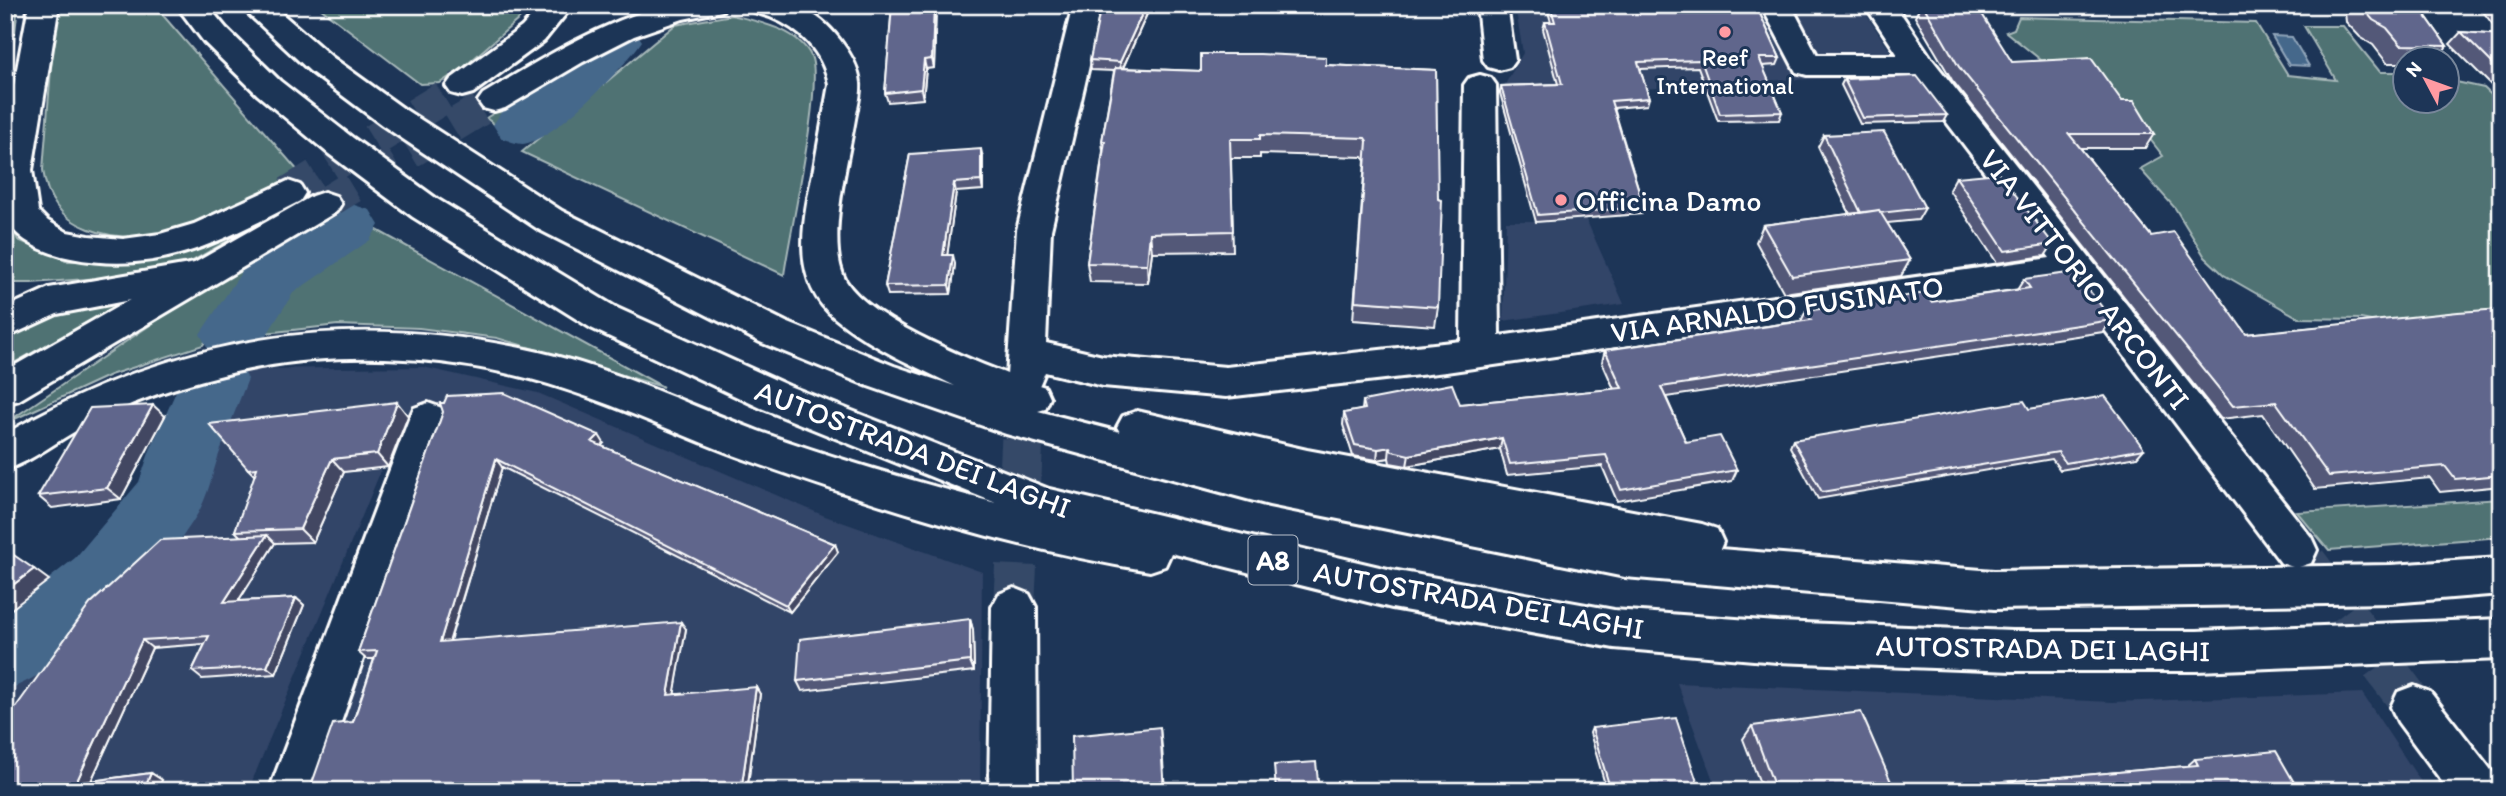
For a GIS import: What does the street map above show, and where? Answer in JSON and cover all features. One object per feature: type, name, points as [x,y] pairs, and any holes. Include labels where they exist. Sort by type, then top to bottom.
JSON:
[{"type":"main road","points":[[44,5],[15,170],[21,215],[36,230],[58,243],[89,249],[124,252],[161,247],[206,233],[288,193]]},
{"type":"main road","name":"AUTOSTRADA DEI LAGHI","points":[[191,5],[215,35],[269,88],[341,146],[425,208],[616,324],[775,397],[1045,505],[1392,589],[1614,629],[1777,642],[2012,651],[2197,651],[2501,639]]},
{"type":"main road","name":"AUTOSTRADA DEI LAGHI","points":[[254,5],[341,79],[393,117],[550,220],[773,332],[881,376],[981,410],[1269,488],[1625,559],[1994,590],[2392,584],[2501,576]]},
{"type":"main road","points":[[462,86],[533,34],[558,5]]},
{"type":"main road","points":[[494,101],[608,34],[655,16],[711,5]]},
{"type":"main road","points":[[761,5],[788,14],[810,29],[834,52],[844,68],[845,84],[819,232],[821,260],[829,284],[846,307],[900,342],[980,381],[1104,419],[1321,469],[1633,531],[1994,590]]},
{"type":"main road","name":"VIA ARNALDO FUSINATO","points":[[1088,5],[1034,230],[1026,365],[1226,382],[1480,352],[2075,267]]},
{"type":"main road","points":[[1480,352],[1492,5]]},
{"type":"main road","points":[[1776,5],[1807,65],[1920,65]]},
{"type":"main road","name":"VIA VITTORIO ARCONTI","points":[[1880,5],[1920,65],[2296,550]]},
{"type":"main road","points":[[5,388],[324,204]]},
{"type":"main road","points":[[5,324],[49,302],[201,275]]},
{"type":"main road","points":[[5,454],[99,401],[218,360],[258,352],[342,344],[445,347],[510,360],[582,380],[763,449],[969,513],[1082,543],[1392,589]]},
{"type":"main road","points":[[293,791],[428,419]]},
{"type":"main road","points":[[1013,791],[1014,607]]},
{"type":"main road","points":[[2414,707],[2478,791]]},
{"type":"shaded area","points":[[1515,5],[1860,5],[1907,77],[1782,80],[1642,89],[1647,105],[1610,108],[1642,214],[1586,219],[1624,304],[1503,321],[1506,221],[1536,221],[1500,93],[1523,53]]},
{"type":"shaded area","points":[[2272,36],[2292,37],[2309,66],[2289,65]]},
{"type":"shaded area","points":[[423,367],[538,393],[825,516],[982,572],[980,791],[314,791],[452,404],[397,417],[382,468],[248,791],[5,791],[5,682],[135,570],[176,511],[242,369]]},
{"type":"shaded area","points":[[1677,683],[2113,702],[2362,693],[2427,791],[1717,791]]},
{"type":"green space","points":[[5,5],[18,5],[5,124]]},
{"type":"green space","points":[[56,5],[154,5],[299,172],[224,211],[170,232],[116,236],[89,229],[70,219],[52,199],[43,170]]},
{"type":"green space","points":[[316,5],[535,5],[464,67],[440,83],[420,84]]},
{"type":"green space","points":[[732,15],[787,33],[797,39],[811,56],[814,72],[813,96],[784,275],[522,152],[675,25]]},
{"type":"green space","points":[[2019,17],[2256,23],[2288,75],[2336,80],[2304,26],[2343,26],[2380,72],[2390,72],[2390,116],[2460,116],[2460,83],[2484,88],[2501,104],[2501,322],[2411,329],[2361,319],[2299,318],[2224,275],[2205,257],[2175,208],[2140,169],[2163,156],[2090,62],[2041,60],[2006,32],[2014,29]]},
{"type":"green space","points":[[599,48],[531,108],[498,127],[486,118]]},
{"type":"green space","points":[[299,200],[187,264],[129,276],[5,283],[5,213],[18,240],[68,261],[147,261],[197,247]]},
{"type":"green space","points":[[348,204],[349,209],[244,283],[203,345],[110,375],[6,423],[162,317]]},
{"type":"green space","points":[[375,229],[663,387],[497,338],[419,328],[338,325],[265,333],[270,311],[290,288],[318,266]]},
{"type":"green space","points":[[146,290],[5,368],[5,340],[60,311]]},
{"type":"green space","points":[[2501,499],[2501,537],[2329,550],[2297,512]]},
{"type":"building","points":[[892,5],[934,5],[932,59],[924,60],[921,89],[885,93]]},
{"type":"building","points":[[1101,5],[1146,5],[1120,62],[1090,60]]},
{"type":"building","points":[[1550,5],[1756,5],[1780,58],[1759,58],[1782,112],[1720,114],[1701,60],[1638,62],[1649,98],[1611,101],[1644,207],[1538,215],[1501,86],[1562,84],[1545,22],[1555,22]]},
{"type":"building","points":[[1923,5],[1977,6],[2012,62],[2091,58],[2122,101],[2134,101],[2154,134],[2069,134],[2151,236],[2174,232],[2246,334],[2501,309],[2501,475],[2455,479],[2445,466],[2329,476],[2276,402],[2233,406],[1959,67]]},
{"type":"building","points":[[2360,5],[2418,5],[2447,46],[2401,45],[2387,28],[2373,20]]},
{"type":"building","points":[[2461,32],[2501,35],[2501,72]]},
{"type":"building","points":[[1201,54],[1326,57],[1326,65],[1436,70],[1438,199],[1442,200],[1438,307],[1355,301],[1367,141],[1365,138],[1260,135],[1260,139],[1230,139],[1233,231],[1150,233],[1147,264],[1087,263],[1105,141],[1102,141],[1115,68],[1201,71]]},
{"type":"building","points":[[1917,76],[1947,115],[1863,118],[1844,79]]},
{"type":"building","points":[[1884,132],[1925,208],[1861,213],[1824,135]]},
{"type":"building","points":[[981,149],[981,181],[954,183],[943,255],[953,255],[949,285],[885,286],[910,154]]},
{"type":"building","points":[[1999,173],[2053,244],[2005,251],[1956,177]]},
{"type":"building","points":[[1879,210],[1910,260],[1792,276],[1763,225]]},
{"type":"building","points":[[2075,272],[2112,320],[1661,387],[1686,442],[1720,436],[1737,470],[1621,490],[1606,455],[1510,464],[1502,438],[1409,455],[1392,451],[1390,447],[1378,449],[1355,445],[1344,413],[1365,409],[1363,401],[1452,384],[1460,404],[1622,388],[1605,350],[1811,320],[1806,311],[1926,293],[1931,302],[2030,288],[2024,279]]},
{"type":"building","points":[[504,393],[599,435],[592,442],[835,544],[786,605],[496,459],[440,642],[681,622],[668,695],[756,687],[741,791],[304,791],[305,787],[311,786],[333,724],[353,722],[377,651],[358,652],[443,412],[440,403],[444,403],[447,396]]},
{"type":"building","points":[[2105,396],[2144,449],[2066,463],[2058,452],[1822,492],[1793,440],[2024,401],[2029,409]]},
{"type":"building","points":[[397,402],[377,454],[332,459],[300,529],[235,531],[257,468],[248,469],[209,424]]},
{"type":"building","points":[[153,405],[107,488],[38,496],[90,408]]},
{"type":"building","points":[[267,535],[224,602],[296,598],[267,667],[192,671],[209,636],[142,640],[76,783],[151,773],[143,791],[5,791],[5,722],[90,604],[160,540]]},
{"type":"building","points":[[5,549],[34,569],[5,591],[7,552]]},
{"type":"building","points":[[970,619],[970,661],[797,681],[800,639]]},
{"type":"building","points":[[1861,712],[1895,791],[1828,791],[1826,787],[1776,791],[1752,726]]},
{"type":"building","points":[[1676,718],[1700,791],[1611,791],[1592,728]]},
{"type":"building","points":[[1160,727],[1164,791],[1073,791],[1072,736]]},
{"type":"building","points":[[2276,751],[2299,791],[2007,791],[2003,782],[2198,765],[2195,759]]},
{"type":"building","points":[[1316,762],[1319,791],[1276,791],[1274,765]]},
{"type":"building","points":[[1467,783],[1469,791],[1410,789]]},
{"type":"waterway","points":[[522,125],[565,90],[615,41]]},
{"type":"waterway","points":[[233,334],[271,277],[348,225]]},
{"type":"waterway","points":[[5,656],[26,643],[102,581],[170,497],[185,450],[214,379]]},
{"type":"tunnel","points":[[288,193],[462,86]]},
{"type":"tunnel","points":[[324,204],[494,101]]},
{"type":"tunnel","points":[[1014,607],[1025,385]]},
{"type":"tunnel","points":[[2306,563],[2414,707]]},
{"type":"place","name":"Reef International","points":[[1725,32]]},
{"type":"place","name":"Officina Damo","points":[[1561,200]]}]
